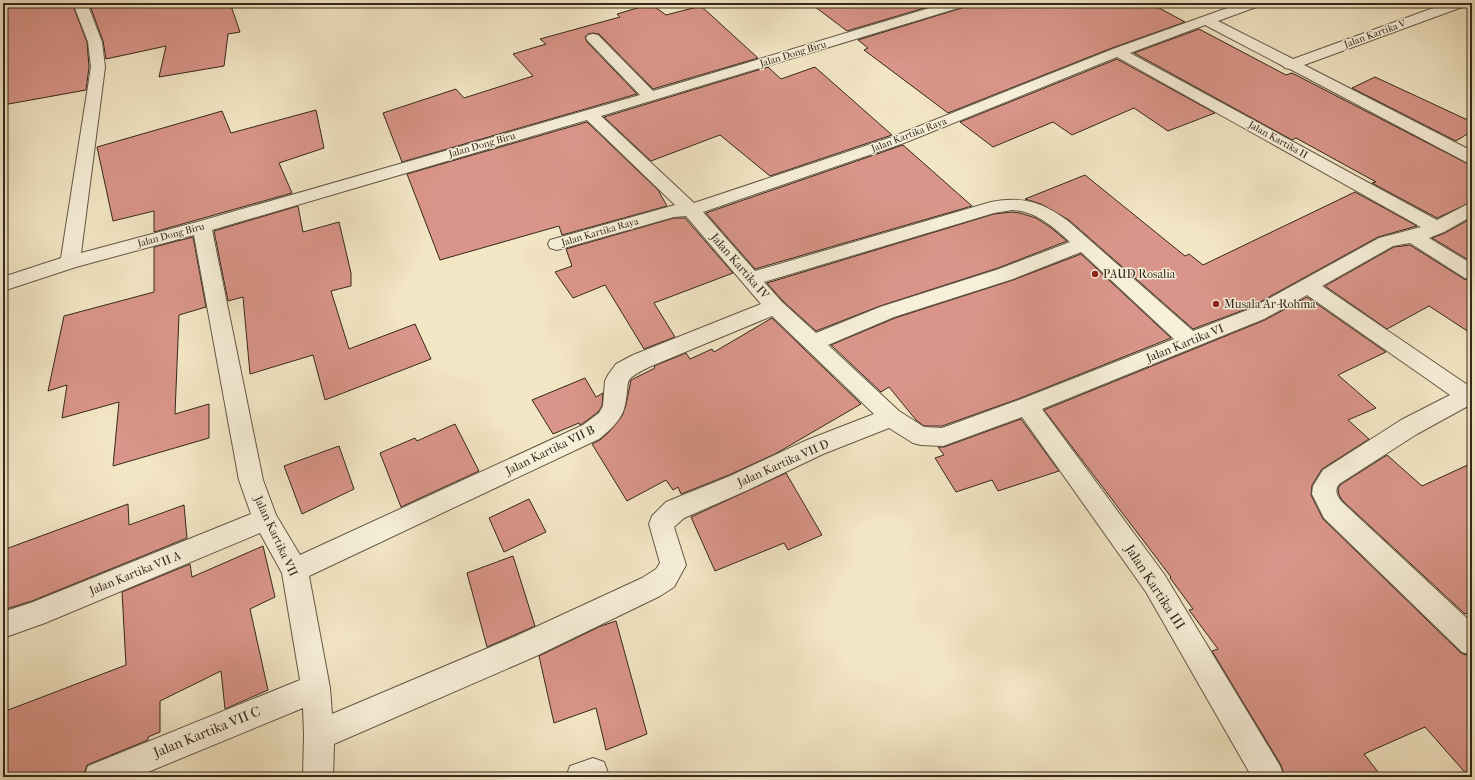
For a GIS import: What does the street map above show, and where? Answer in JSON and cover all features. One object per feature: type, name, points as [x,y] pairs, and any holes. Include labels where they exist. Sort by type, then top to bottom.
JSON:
[{"type":"street","points":[[70,262],[98,66],[98,51],[94,35],[80,3]]},
{"type":"street","name":"Jalan Dong Biru","points":[[3,284],[70,262],[202,227],[650,97],[960,3]]},
{"type":"street","name":"Jalan Kartika Raya","points":[[557,244],[673,211],[691,210],[898,140],[1118,52],[1254,3]]},
{"type":"street","name":"Jalan Kartika V","points":[[1290,65],[1460,3]]},
{"type":"street","points":[[1206,20],[1290,65],[1472,158]]},
{"type":"street","points":[[594,38],[650,97]]},
{"type":"street","name":"Jalan Kartika II","points":[[1118,52],[1437,228]]},
{"type":"street","name":"Jalan Kartika IV","points":[[590,114],[691,210],[775,307],[892,417]]},
{"type":"street","points":[[751,279],[911,230],[1007,204],[1022,204],[1048,215],[1084,244],[1190,341]]},
{"type":"street","name":"Jalan Kartika VI","points":[[892,417],[903,426],[921,436],[944,438],[1257,314],[1394,238],[1412,236],[1437,228],[1472,209]]},
{"type":"street","name":"Jalan Kartika VII","points":[[202,227],[251,480],[265,519],[295,570],[316,688],[318,777]]},
{"type":"street","points":[[1412,236],[1472,273]]},
{"type":"street","points":[[814,343],[887,312],[1006,274],[1084,244]]},
{"type":"street","points":[[1308,286],[1466,399],[1409,427],[1331,477],[1326,483],[1323,491],[1325,499],[1333,510],[1472,642]]},
{"type":"street","name":"Jalan Kartika VII B","points":[[295,570],[591,432],[607,419],[614,406],[616,381],[624,370],[641,361],[775,307]]},
{"type":"street","name":"Jalan Kartika III","points":[[1027,406],[1156,583],[1269,777]]},
{"type":"street","name":"Jalan Kartika VII D","points":[[318,735],[524,647],[651,587],[665,578],[673,565],[661,524],[675,510],[739,483],[815,447],[892,417]]},
{"type":"street","name":"Jalan Kartika VII A","points":[[3,624],[35,614],[265,519]]},
{"type":"street","name":"Jalan Kartika VII C","points":[[99,777],[316,688]]},
{"type":"building","points":[[3,3],[72,3],[87,42],[89,67],[86,90],[3,105]]},
{"type":"building","points":[[89,3],[230,3],[240,32],[228,34],[224,66],[159,77],[166,46],[106,59],[103,41]]},
{"type":"building","points":[[810,3],[941,3],[847,31]]},
{"type":"building","points":[[968,3],[1150,3],[1185,22],[1112,48],[948,113],[864,50],[868,48],[858,40],[965,7]]},
{"type":"building","points":[[651,4],[666,15],[701,6],[758,58],[653,89],[599,34],[588,34],[585,37],[587,42],[637,94],[402,162],[383,113],[456,89],[464,98],[533,76],[513,54],[546,44],[540,39],[620,17],[617,14]]},
{"type":"building","points":[[1199,29],[1286,75],[1292,73],[1472,166],[1472,202],[1437,218],[1372,183],[1376,182],[1296,138],[1292,140],[1134,53]]},
{"type":"building","points":[[1117,59],[1215,113],[1168,131],[1134,108],[1072,135],[1053,122],[993,147],[960,122]]},
{"type":"building","points":[[768,67],[781,79],[815,67],[892,135],[770,176],[720,135],[651,161],[604,117]]},
{"type":"building","points":[[1375,77],[1472,122],[1472,131],[1456,141],[1352,88]]},
{"type":"building","points":[[316,110],[324,148],[279,163],[292,193],[154,232],[154,211],[113,221],[97,147],[222,111],[231,133]]},
{"type":"building","points":[[587,122],[658,190],[667,206],[562,235],[559,226],[440,260],[407,174]]},
{"type":"building","points":[[903,145],[972,206],[755,269],[706,213]]},
{"type":"building","points":[[1085,175],[1185,256],[1189,254],[1203,265],[1355,192],[1417,226],[1378,237],[1249,308],[1193,329],[1069,220],[1041,204],[1025,199]]},
{"type":"building","points":[[298,206],[303,232],[339,222],[351,273],[351,286],[331,291],[349,349],[415,324],[431,359],[325,400],[313,355],[250,374],[243,297],[228,301],[214,231]]},
{"type":"building","points":[[1012,212],[1036,218],[1067,241],[998,268],[880,306],[816,331],[783,301],[767,283],[994,214]]},
{"type":"building","points":[[674,218],[685,218],[733,273],[654,303],[675,337],[644,349],[605,285],[573,298],[555,272],[572,266],[566,249]]},
{"type":"building","points":[[1472,218],[1472,262],[1432,238],[1445,233]]},
{"type":"building","points":[[193,237],[206,307],[179,315],[175,414],[209,404],[209,438],[113,466],[119,402],[62,418],[67,385],[48,391],[64,316],[154,292],[154,247]]},
{"type":"building","points":[[1410,245],[1464,279],[1472,281],[1472,334],[1429,306],[1387,329],[1325,286],[1394,247]]},
{"type":"building","points":[[1081,254],[1171,338],[1018,399],[942,426],[924,426],[916,420],[889,387],[881,392],[831,345],[895,318],[1013,280]]},
{"type":"building","points":[[1307,297],[1386,352],[1338,375],[1376,408],[1348,420],[1369,439],[1322,469],[1312,485],[1311,495],[1323,519],[1461,653],[1472,659],[1472,777],[1469,777],[1425,727],[1364,754],[1382,777],[1285,777],[1281,765],[1212,651],[1218,649],[1189,610],[1193,609],[1170,578],[1171,577],[1044,410],[1265,320]]},
{"type":"building","points":[[772,318],[861,404],[775,454],[729,475],[681,494],[678,487],[673,490],[666,480],[627,501],[592,444],[600,440],[608,433],[622,416],[626,405],[631,380],[655,368],[654,366],[686,353],[690,359],[712,349],[714,352]]},
{"type":"building","points":[[585,378],[596,397],[603,393],[602,406],[598,412],[582,424],[580,425],[579,423],[553,434],[532,400]]},
{"type":"building","points":[[1021,419],[1059,471],[998,491],[992,480],[956,492],[935,458],[944,455],[938,447],[944,447]]},
{"type":"building","points":[[455,424],[479,471],[401,507],[380,453],[415,438],[417,441]]},
{"type":"building","points":[[339,446],[354,489],[302,514],[284,466]]},
{"type":"building","points":[[1387,455],[1422,486],[1472,463],[1472,611],[1465,614],[1343,501],[1339,495],[1338,489],[1340,485]]},
{"type":"building","points":[[786,473],[822,535],[788,550],[784,543],[715,571],[691,517]]},
{"type":"building","points":[[529,499],[546,532],[504,552],[489,518]]},
{"type":"building","points":[[128,504],[129,525],[184,505],[187,538],[32,601],[3,610],[3,550]]},
{"type":"building","points":[[263,546],[275,597],[250,609],[268,690],[225,709],[221,671],[160,701],[160,732],[148,737],[148,740],[87,765],[83,777],[3,777],[3,712],[126,665],[122,592],[190,564],[192,577]]},
{"type":"building","points":[[513,556],[535,626],[487,647],[467,573]]},
{"type":"building","points":[[616,621],[647,734],[606,750],[596,708],[554,723],[539,656],[601,626]]},
{"type":"place","name":"PAUD Rosalia","points":[[1095,274]]},
{"type":"place","name":"Musala Ar-Rohma","points":[[1216,304]]}]
